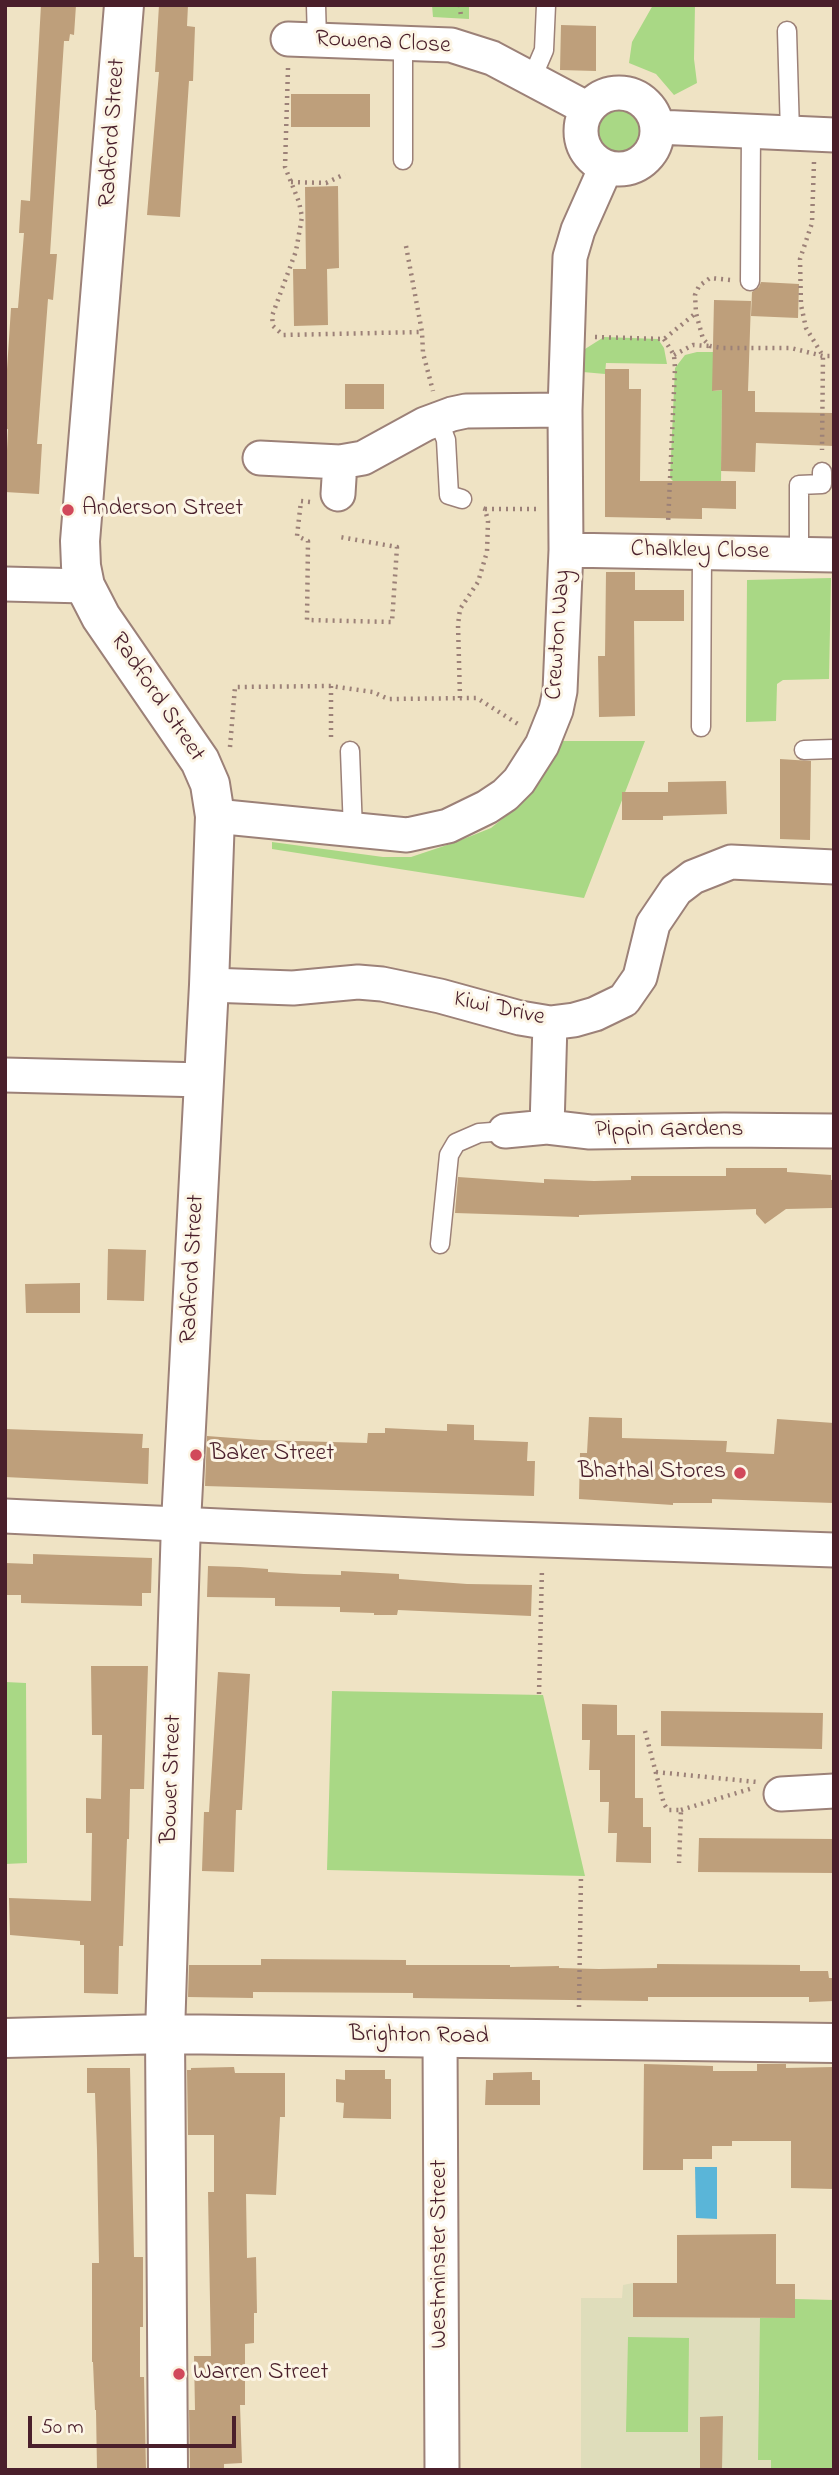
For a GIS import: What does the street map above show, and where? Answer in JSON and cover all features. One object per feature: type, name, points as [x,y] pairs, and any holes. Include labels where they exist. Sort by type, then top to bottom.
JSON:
[{"type":"street","name":"Radford Street","points":[[124,5],[80,541],[85,586],[101,617],[204,769],[213,798],[215,816],[209,985],[181,1523]]},
{"type":"street","name":"Rowena Close","points":[[303,39],[451,45],[492,58],[588,109]]},
{"type":"street","points":[[617,93],[641,99],[650,107],[657,127],[655,145],[649,155],[638,164],[621,169],[606,167],[596,162],[584,145],[581,128],[588,109],[602,97],[617,93]]},
{"type":"street","points":[[657,127],[813,134]]},
{"type":"street","name":"Crewton Way","points":[[215,816],[407,835],[448,826],[470,817],[505,795],[519,781],[542,745],[556,710],[560,691],[566,550],[566,336],[570,257],[578,230],[606,167]]},
{"type":"street","points":[[260,458],[331,486],[363,458],[438,419],[467,411],[565,410]]},
{"type":"street","name":"Chalkley Close","points":[[566,550],[834,555]]},
{"type":"street","points":[[5,584],[85,586]]},
{"type":"street","name":"Kiwi Drive","points":[[209,985],[293,988],[358,982],[382,984],[440,996],[492,1012],[550,1023],[574,1020],[595,1014],[624,1000],[640,977],[653,924],[676,890],[693,877],[731,862],[834,867]]},
{"type":"street","points":[[547,1127],[550,1023]]},
{"type":"street","points":[[5,1075],[204,1080]]},
{"type":"street","name":"Pippin Gardens","points":[[505,1131],[547,1127],[590,1132],[834,1131]]},
{"type":"street","points":[[5,1516],[834,1549]]},
{"type":"street","name":"Bower Street","points":[[165,2034],[181,1523]]},
{"type":"street","points":[[781,1794],[834,1791]]},
{"type":"street","points":[[165,2034],[168,2470]]},
{"type":"street","name":"Brighton Road","points":[[5,2038],[165,2034],[834,2043]]},
{"type":"street","name":"Westminster Street","points":[[440,2037],[442,2470]]},
{"type":"lane","points":[[303,39],[316,5]]},
{"type":"lane","points":[[532,78],[544,50],[546,5]]},
{"type":"lane","points":[[787,32],[813,134]]},
{"type":"lane","points":[[403,42],[404,160]]},
{"type":"lane","points":[[750,281],[751,132]]},
{"type":"lane","points":[[438,419],[446,440],[449,495],[462,499]]},
{"type":"lane","points":[[799,554],[799,485],[822,484],[822,472]]},
{"type":"lane","points":[[701,727],[702,552]]},
{"type":"lane","points":[[804,750],[834,749]]},
{"type":"lane","points":[[351,751],[353,831]]},
{"type":"lane","points":[[440,1244],[449,1156],[456,1143],[480,1133],[505,1131]]},
{"type":"path","points":[[303,39],[285,167],[299,202],[301,232],[272,316],[272,326],[283,335],[422,332]]},
{"type":"path","points":[[813,134],[812,223],[800,259],[801,305],[806,328],[823,356],[822,472]]},
{"type":"path","points":[[291,181],[326,183],[345,174]]},
{"type":"path","points":[[406,246],[422,332],[423,353],[438,419]]},
{"type":"path","points":[[710,346],[703,339],[696,313],[695,295],[699,286],[710,278],[750,281]]},
{"type":"path","points":[[566,336],[664,339],[696,313]]},
{"type":"path","points":[[664,339],[674,355],[666,551]]},
{"type":"path","points":[[674,355],[693,345],[722,348],[791,348],[834,356]]},
{"type":"path","points":[[331,486],[301,501],[298,536],[308,541],[307,620],[392,622],[397,547],[340,537]]},
{"type":"path","points":[[462,499],[485,509],[566,509]]},
{"type":"path","points":[[460,698],[460,609],[478,582],[485,559],[488,521],[485,509]]},
{"type":"path","points":[[331,686],[331,738],[351,751]]},
{"type":"path","points":[[204,769],[221,761],[230,752],[235,687],[331,686],[373,692],[388,699],[477,698],[530,732],[542,745]]},
{"type":"path","points":[[539,1694],[542,1539]]},
{"type":"path","points":[[645,1731],[664,1804],[668,1810],[681,1810],[770,1783],[656,1772]]},
{"type":"path","points":[[679,1863],[681,1810]]},
{"type":"path","points":[[579,2040],[581,1875]]},
{"type":"shaded area","points":[[633,2283],[633,2317],[794,2318],[834,2300],[834,2470],[581,2470],[581,2298],[622,2298],[623,2285]]},
{"type":"green space","points":[[432,5],[469,5],[469,19],[433,17]]},
{"type":"green space","points":[[653,5],[695,5],[694,59],[697,83],[674,95],[656,74],[629,63],[632,42]]},
{"type":"green space","points":[[618,105],[636,112],[643,130],[636,148],[618,155],[600,148],[593,130],[600,112]]},
{"type":"green space","points":[[604,337],[658,339],[664,348],[667,364],[606,363],[605,374],[583,372],[582,354],[585,349]]},
{"type":"green space","points":[[713,352],[713,391],[722,390],[721,484],[673,481],[670,478],[675,368],[685,355]]},
{"type":"green space","points":[[831,578],[829,679],[783,680],[777,684],[776,721],[746,722],[747,580]]},
{"type":"green space","points":[[560,741],[645,741],[584,898],[272,849],[272,842],[383,857],[411,857],[456,842],[491,828],[517,807],[543,775]]},
{"type":"green space","points":[[5,1682],[26,1683],[27,1863],[5,1864]]},
{"type":"green space","points":[[332,1691],[543,1695],[585,1876],[327,1870]]},
{"type":"green space","points":[[795,2299],[834,2300],[834,2470],[771,2470],[771,2460],[758,2460],[760,2318],[794,2318]]},
{"type":"green space","points":[[628,2337],[689,2338],[688,2432],[626,2432]]},
{"type":"water","points":[[695,2167],[717,2167],[717,2219],[696,2218]]},
{"type":"building","points":[[41,5],[76,5],[74,35],[70,34],[69,41],[64,41],[50,254],[57,254],[53,300],[48,299],[37,444],[42,444],[39,494],[5,492],[8,429],[5,429],[5,400],[11,308],[18,308],[24,233],[19,233],[21,200],[30,201]]},
{"type":"building","points":[[159,5],[188,5],[187,26],[195,27],[193,81],[189,81],[180,217],[147,215],[159,72],[155,72]]},
{"type":"building","points":[[561,25],[596,26],[596,71],[560,70]]},
{"type":"building","points":[[291,94],[370,94],[370,127],[291,127]]},
{"type":"building","points":[[338,186],[339,268],[327,269],[328,325],[294,326],[293,269],[306,269],[305,187]]},
{"type":"building","points":[[761,282],[799,284],[798,318],[751,316],[752,292]]},
{"type":"building","points":[[714,300],[751,301],[748,391],[755,391],[755,412],[834,413],[834,446],[756,443],[755,472],[721,471],[722,390],[712,391]]},
{"type":"building","points":[[605,369],[629,369],[629,389],[641,389],[640,481],[736,481],[736,509],[702,508],[702,519],[605,517]]},
{"type":"building","points":[[345,384],[384,384],[384,409],[345,409]]},
{"type":"building","points":[[606,572],[635,572],[635,590],[684,590],[684,621],[634,621],[635,716],[599,717],[598,656],[605,656]]},
{"type":"building","points":[[780,759],[811,761],[810,840],[780,839]]},
{"type":"building","points":[[726,781],[727,814],[663,816],[663,820],[622,820],[622,792],[668,792],[668,782]]},
{"type":"building","points":[[726,1168],[787,1168],[787,1172],[831,1175],[831,1180],[834,1180],[832,1208],[786,1209],[765,1224],[756,1214],[756,1209],[579,1217],[455,1213],[458,1177],[544,1183],[544,1179],[594,1181],[631,1180],[631,1176],[726,1176]]},
{"type":"building","points":[[108,1249],[146,1250],[144,1301],[107,1300]]},
{"type":"building","points":[[80,1283],[80,1313],[26,1313],[25,1284]]},
{"type":"building","points":[[589,1417],[622,1418],[622,1438],[727,1441],[726,1452],[774,1454],[777,1419],[834,1423],[834,1503],[712,1499],[712,1503],[673,1505],[579,1499],[580,1453],[587,1453]]},
{"type":"building","points":[[447,1424],[474,1425],[474,1440],[528,1442],[527,1461],[535,1461],[534,1496],[205,1486],[207,1436],[367,1443],[368,1433],[385,1433],[385,1428],[447,1431]]},
{"type":"building","points":[[5,1429],[143,1434],[142,1448],[149,1448],[148,1484],[5,1477]]},
{"type":"building","points":[[33,1554],[152,1558],[151,1593],[142,1593],[142,1606],[21,1603],[21,1595],[5,1595],[5,1563],[33,1564]]},
{"type":"building","points":[[208,1566],[304,1574],[341,1575],[341,1571],[399,1574],[399,1579],[532,1585],[531,1616],[398,1610],[397,1615],[374,1615],[340,1612],[340,1607],[275,1606],[275,1598],[207,1597]]},
{"type":"building","points":[[91,1666],[148,1666],[144,1789],[130,1789],[123,1946],[119,1946],[118,1994],[84,1993],[84,1945],[80,1945],[80,1941],[10,1935],[9,1898],[91,1901],[92,1833],[86,1833],[86,1798],[101,1799],[102,1735],[92,1735]]},
{"type":"building","points":[[218,1672],[250,1674],[242,1810],[236,1810],[234,1872],[202,1871],[204,1812],[209,1812]]},
{"type":"building","points":[[582,1704],[617,1705],[617,1735],[635,1735],[635,1798],[643,1798],[643,1827],[651,1827],[651,1863],[616,1862],[617,1833],[608,1833],[609,1802],[600,1802],[600,1770],[589,1770],[590,1740],[582,1740]]},
{"type":"building","points":[[661,1711],[823,1713],[822,1749],[661,1746]]},
{"type":"building","points":[[699,1838],[834,1839],[834,1873],[698,1872]]},
{"type":"building","points":[[261,1959],[406,1960],[406,1965],[559,1966],[599,1969],[657,1968],[657,1964],[800,1965],[800,1971],[828,1971],[829,1978],[834,1978],[834,2001],[809,2002],[809,1997],[648,1997],[648,2001],[413,1998],[413,1993],[253,1992],[253,1998],[188,1997],[189,1965],[261,1965]]},
{"type":"building","points":[[644,2064],[713,2066],[713,2071],[757,2071],[757,2064],[786,2064],[786,2068],[834,2067],[834,2189],[791,2188],[791,2141],[732,2141],[732,2146],[712,2146],[712,2159],[683,2159],[683,2170],[643,2170]]},
{"type":"building","points":[[234,2067],[235,2073],[285,2073],[285,2117],[280,2117],[276,2195],[246,2194],[247,2258],[256,2257],[257,2313],[254,2313],[254,2343],[245,2344],[245,2405],[240,2405],[242,2463],[224,2464],[224,2470],[190,2470],[189,2410],[195,2410],[194,2356],[211,2356],[208,2192],[214,2192],[214,2135],[188,2135],[187,2070]]},
{"type":"building","points":[[87,2068],[130,2068],[134,2257],[143,2257],[140,2377],[144,2377],[146,2470],[97,2470],[92,2362],[92,2263],[99,2263],[97,2150],[95,2093],[87,2093]]},
{"type":"building","points":[[345,2070],[385,2070],[385,2079],[391,2079],[391,2119],[343,2118],[344,2103],[336,2102],[336,2079],[345,2080]]},
{"type":"building","points":[[532,2072],[532,2080],[540,2080],[540,2105],[485,2105],[486,2080],[493,2080],[493,2073]]},
{"type":"building","points":[[776,2234],[776,2284],[795,2284],[795,2318],[633,2317],[633,2283],[677,2283],[677,2235]]},
{"type":"building","points":[[723,2416],[722,2470],[700,2470],[700,2417]]},
{"type":"place","name":"Anderson Street","points":[[68,510]]},
{"type":"place","name":"Baker Street","points":[[196,1455]]},
{"type":"place","name":"Bhathal Stores","points":[[740,1473]]},
{"type":"place","name":"Warren Street","points":[[179,2374]]}]
